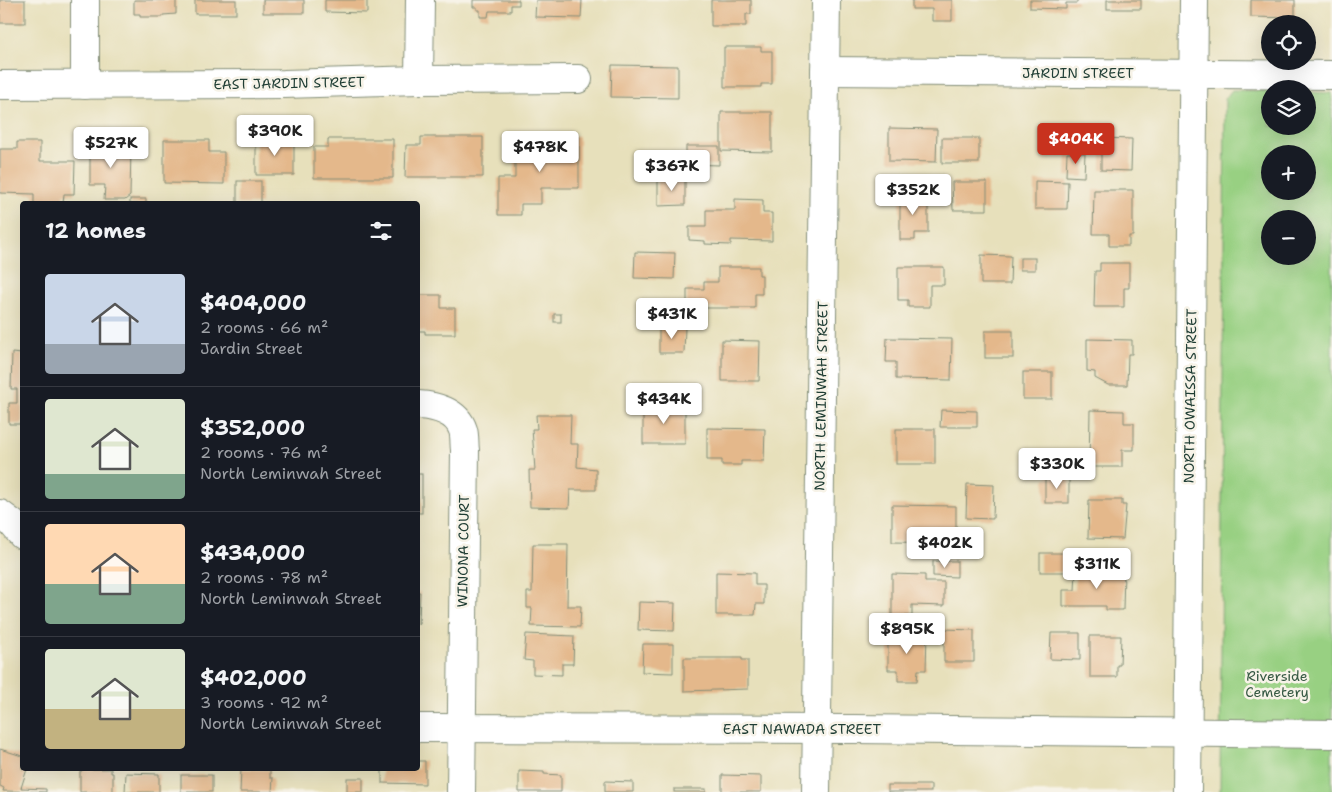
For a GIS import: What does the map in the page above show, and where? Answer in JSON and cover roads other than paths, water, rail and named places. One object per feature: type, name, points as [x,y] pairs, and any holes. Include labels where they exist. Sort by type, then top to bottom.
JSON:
[{"type":"street","points":[[85,0],[85,85]]},
{"type":"street","points":[[419,80],[420,0]]},
{"type":"street","name":"NORTH LEMINWAH STREET","points":[[816,792],[826,0]]},
{"type":"street","name":"NORTH OWAISSA STREET","points":[[1187,792],[1194,0]]},
{"type":"street","name":"JARDIN STREET","points":[[825,72],[1332,75]]},
{"type":"street","name":"EAST JARDIN STREET","points":[[0,85],[284,84],[419,80],[578,79]]},
{"type":"street","name":"WINONA COURT","points":[[420,405],[437,407],[452,414],[463,429],[465,450],[461,792]]},
{"type":"street","points":[[0,514],[12,523],[20,533]]},
{"type":"street","name":"EAST NAWADA STREET","points":[[420,728],[816,729],[1332,734]]},
{"type":"park label","name":"Riverside Cemetery","points":[[1277,684]]}]
